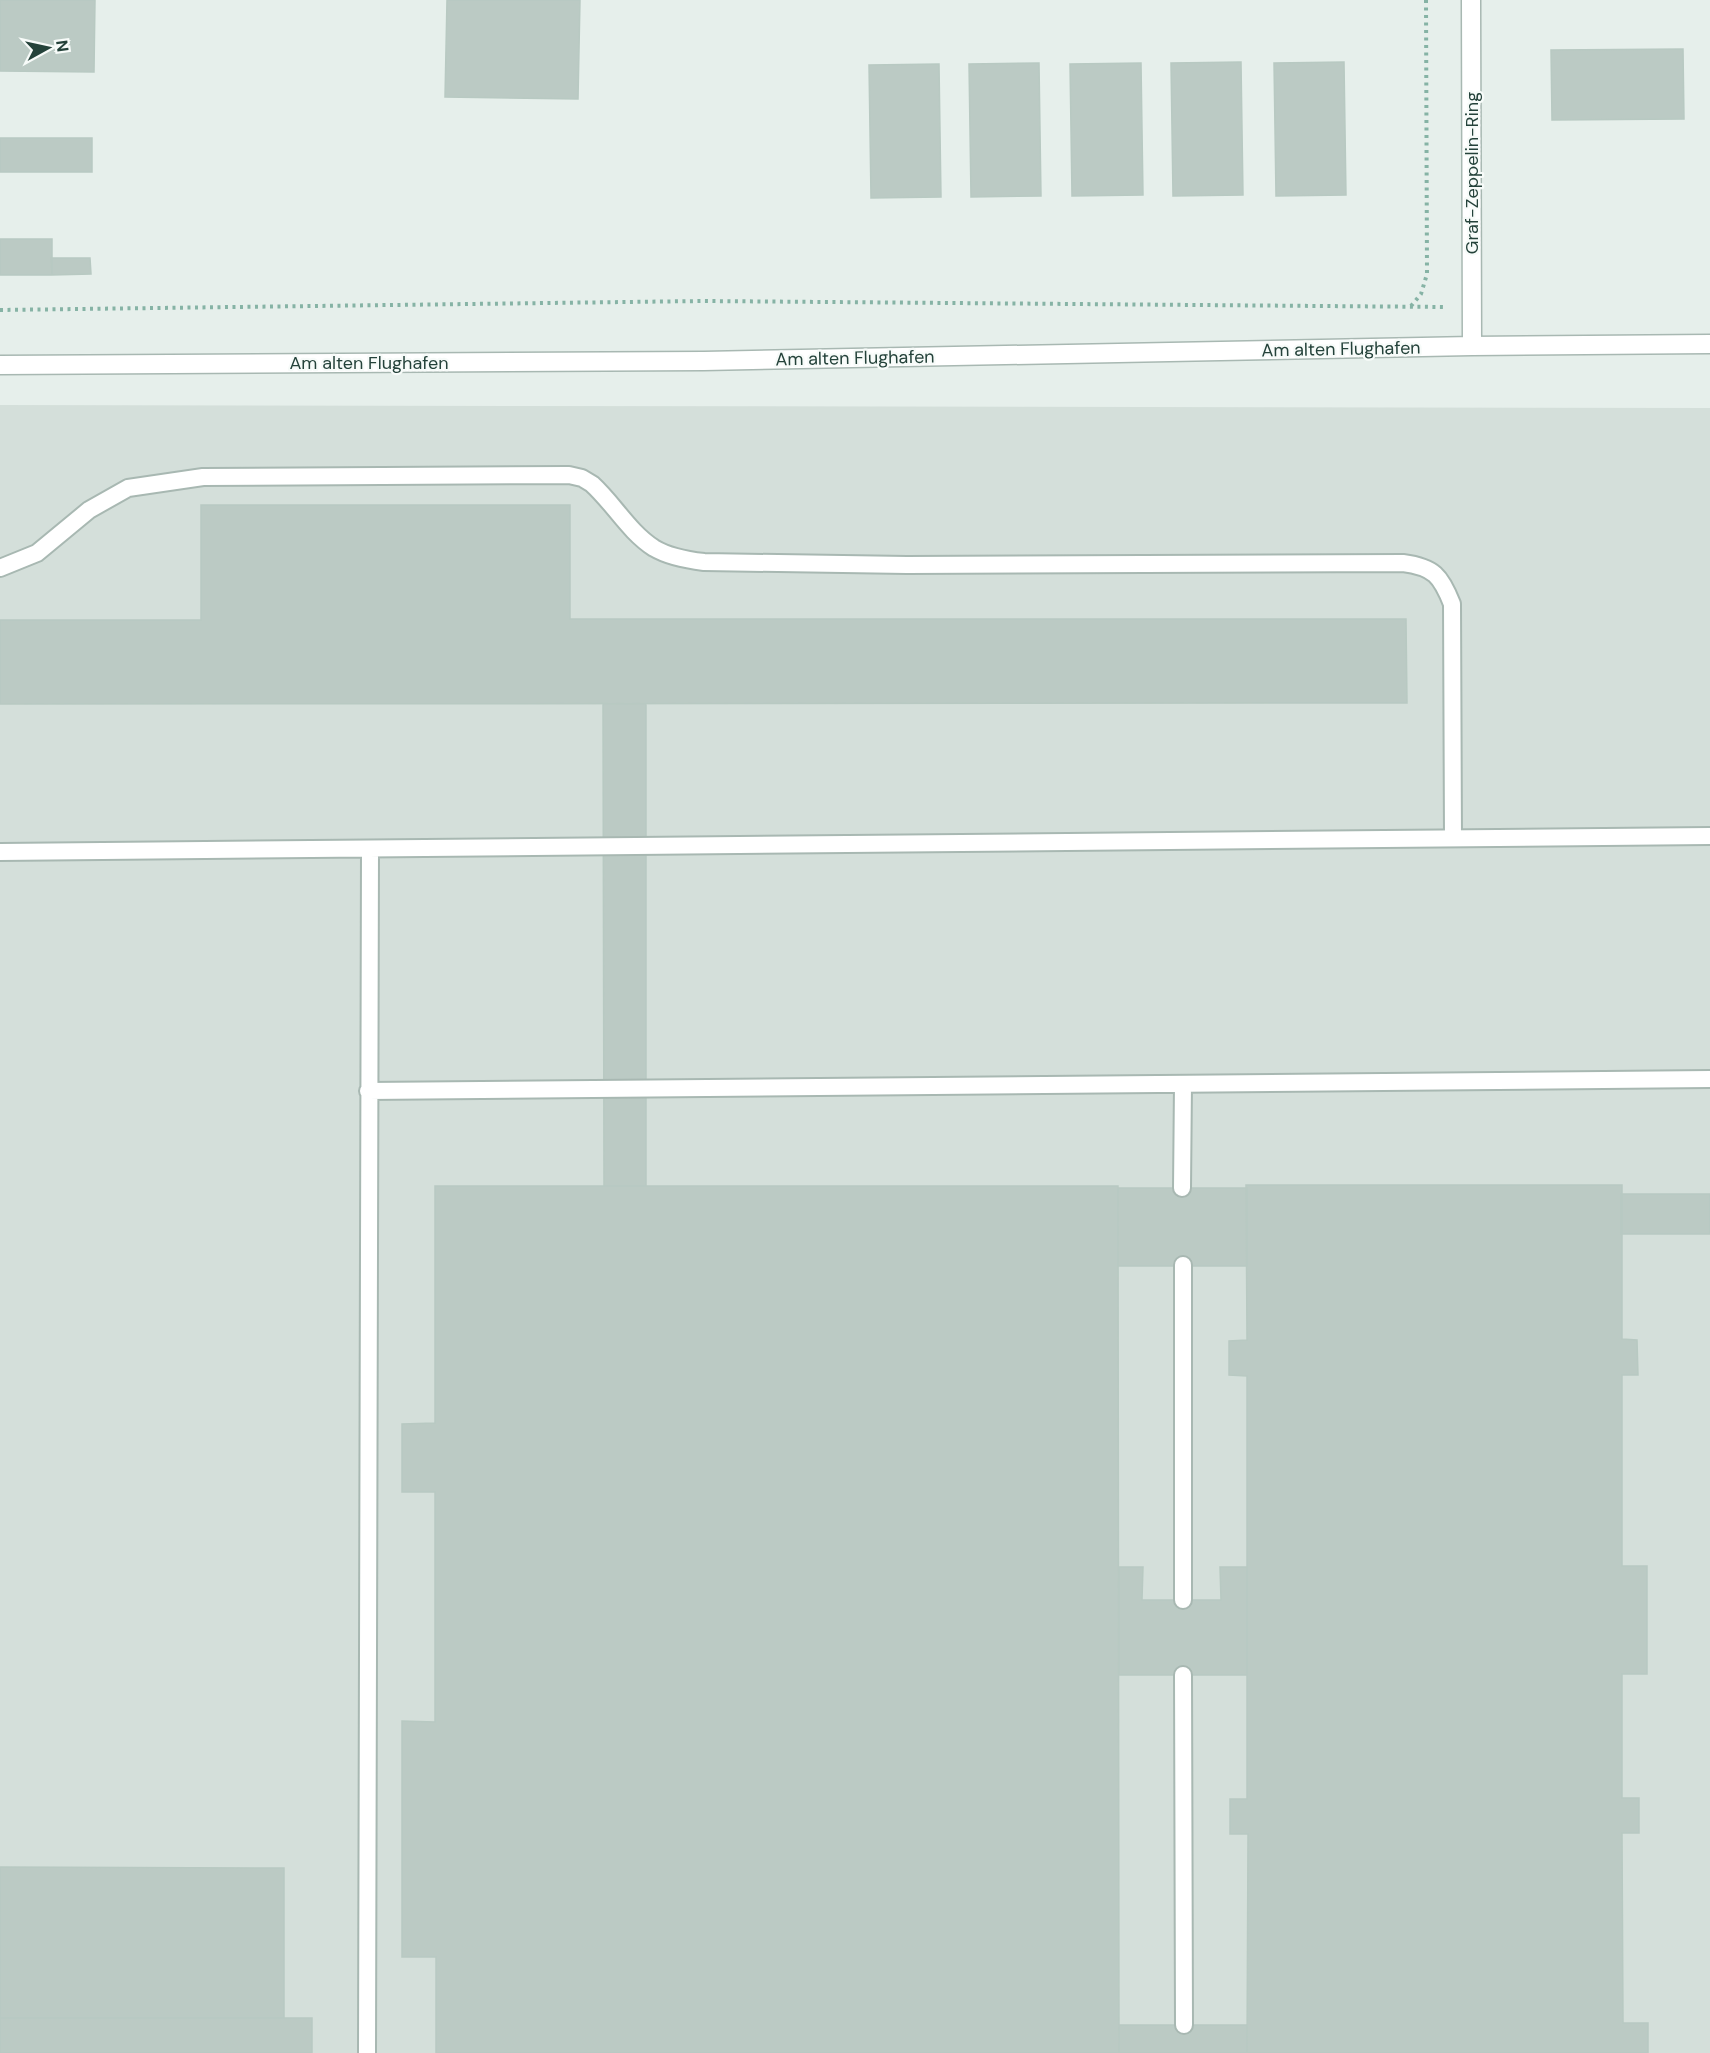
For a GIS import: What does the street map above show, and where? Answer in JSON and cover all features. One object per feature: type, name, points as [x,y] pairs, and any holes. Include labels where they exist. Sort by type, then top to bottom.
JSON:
[{"type":"street","name":"Graf-Zeppelin-Ring","points":[[1471,0],[1472,346]]},
{"type":"street","name":"Am alten Flughafen","points":[[0,365],[704,362],[1472,346],[1710,344]]},
{"type":"lane","points":[[0,568],[36,554],[89,510],[128,488],[204,477],[557,475],[582,478],[592,484],[655,549],[670,556],[704,562],[907,565],[1414,564],[1426,567],[1435,573],[1452,604],[1453,838]]},
{"type":"lane","points":[[0,852],[1710,836]]},
{"type":"lane","points":[[367,2053],[370,849]]},
{"type":"lane","points":[[368,1091],[1710,1079]]},
{"type":"lane","points":[[1182,1084],[1182,1188]]},
{"type":"lane","points":[[1183,1265],[1183,1600]]},
{"type":"lane","points":[[1183,1675],[1184,2025]]},
{"type":"path","points":[[1411,306],[1421,294],[1427,274],[1426,0]]},
{"type":"path","points":[[0,310],[693,301],[1472,308]]},
{"type":"shaded area","points":[[0,405],[1710,408],[1710,2053],[0,2053]]},
{"type":"building","points":[[0,0],[95,0],[94,72],[0,71]]},
{"type":"building","points":[[447,0],[580,0],[578,99],[445,97]]},
{"type":"building","points":[[1683,49],[1684,119],[1552,120],[1551,50]]},
{"type":"building","points":[[1241,62],[1243,195],[1173,196],[1171,63]]},
{"type":"building","points":[[1344,62],[1346,195],[1276,196],[1274,63]]},
{"type":"building","points":[[1039,63],[1041,196],[971,197],[969,64]]},
{"type":"building","points":[[1141,63],[1143,195],[1072,196],[1070,64]]},
{"type":"building","points":[[939,64],[941,197],[871,198],[869,65]]},
{"type":"building","points":[[0,138],[92,138],[92,172],[0,172]]},
{"type":"building","points":[[0,239],[52,239],[52,275],[0,275]]},
{"type":"building","points":[[51,258],[90,258],[91,274],[52,275]]},
{"type":"building","points":[[201,505],[570,505],[570,619],[1406,619],[1407,703],[0,704],[0,620],[201,620]]},
{"type":"building","points":[[603,704],[646,704],[646,1186],[604,1186]]},
{"type":"building","points":[[1246,1185],[1622,1185],[1622,1339],[1637,1340],[1638,1375],[1622,1375],[1622,1566],[1647,1566],[1647,1674],[1622,1674],[1622,1798],[1639,1798],[1639,1833],[1622,1833],[1623,2023],[1648,2023],[1648,2053],[1247,2053],[1248,1834],[1230,1834],[1230,1799],[1247,1799],[1247,1376],[1229,1375],[1229,1341],[1247,1340]]},
{"type":"building","points":[[435,1186],[1118,1186],[1119,2053],[436,2053],[436,1957],[402,1957],[402,1721],[435,1722],[435,1492],[402,1492],[402,1424],[435,1423]]},
{"type":"building","points":[[1118,1188],[1247,1188],[1247,1266],[1118,1266]]},
{"type":"building","points":[[1621,1194],[1710,1194],[1710,1234],[1621,1234]]},
{"type":"building","points":[[1119,1567],[1143,1567],[1142,1600],[1221,1600],[1220,1567],[1247,1567],[1247,1675],[1119,1675]]},
{"type":"building","points":[[0,1867],[284,1868],[284,2018],[0,2018]]},
{"type":"building","points":[[0,2018],[312,2018],[312,2053],[0,2053]]},
{"type":"building","points":[[1119,2025],[1247,2025],[1247,2053],[1119,2053]]}]
